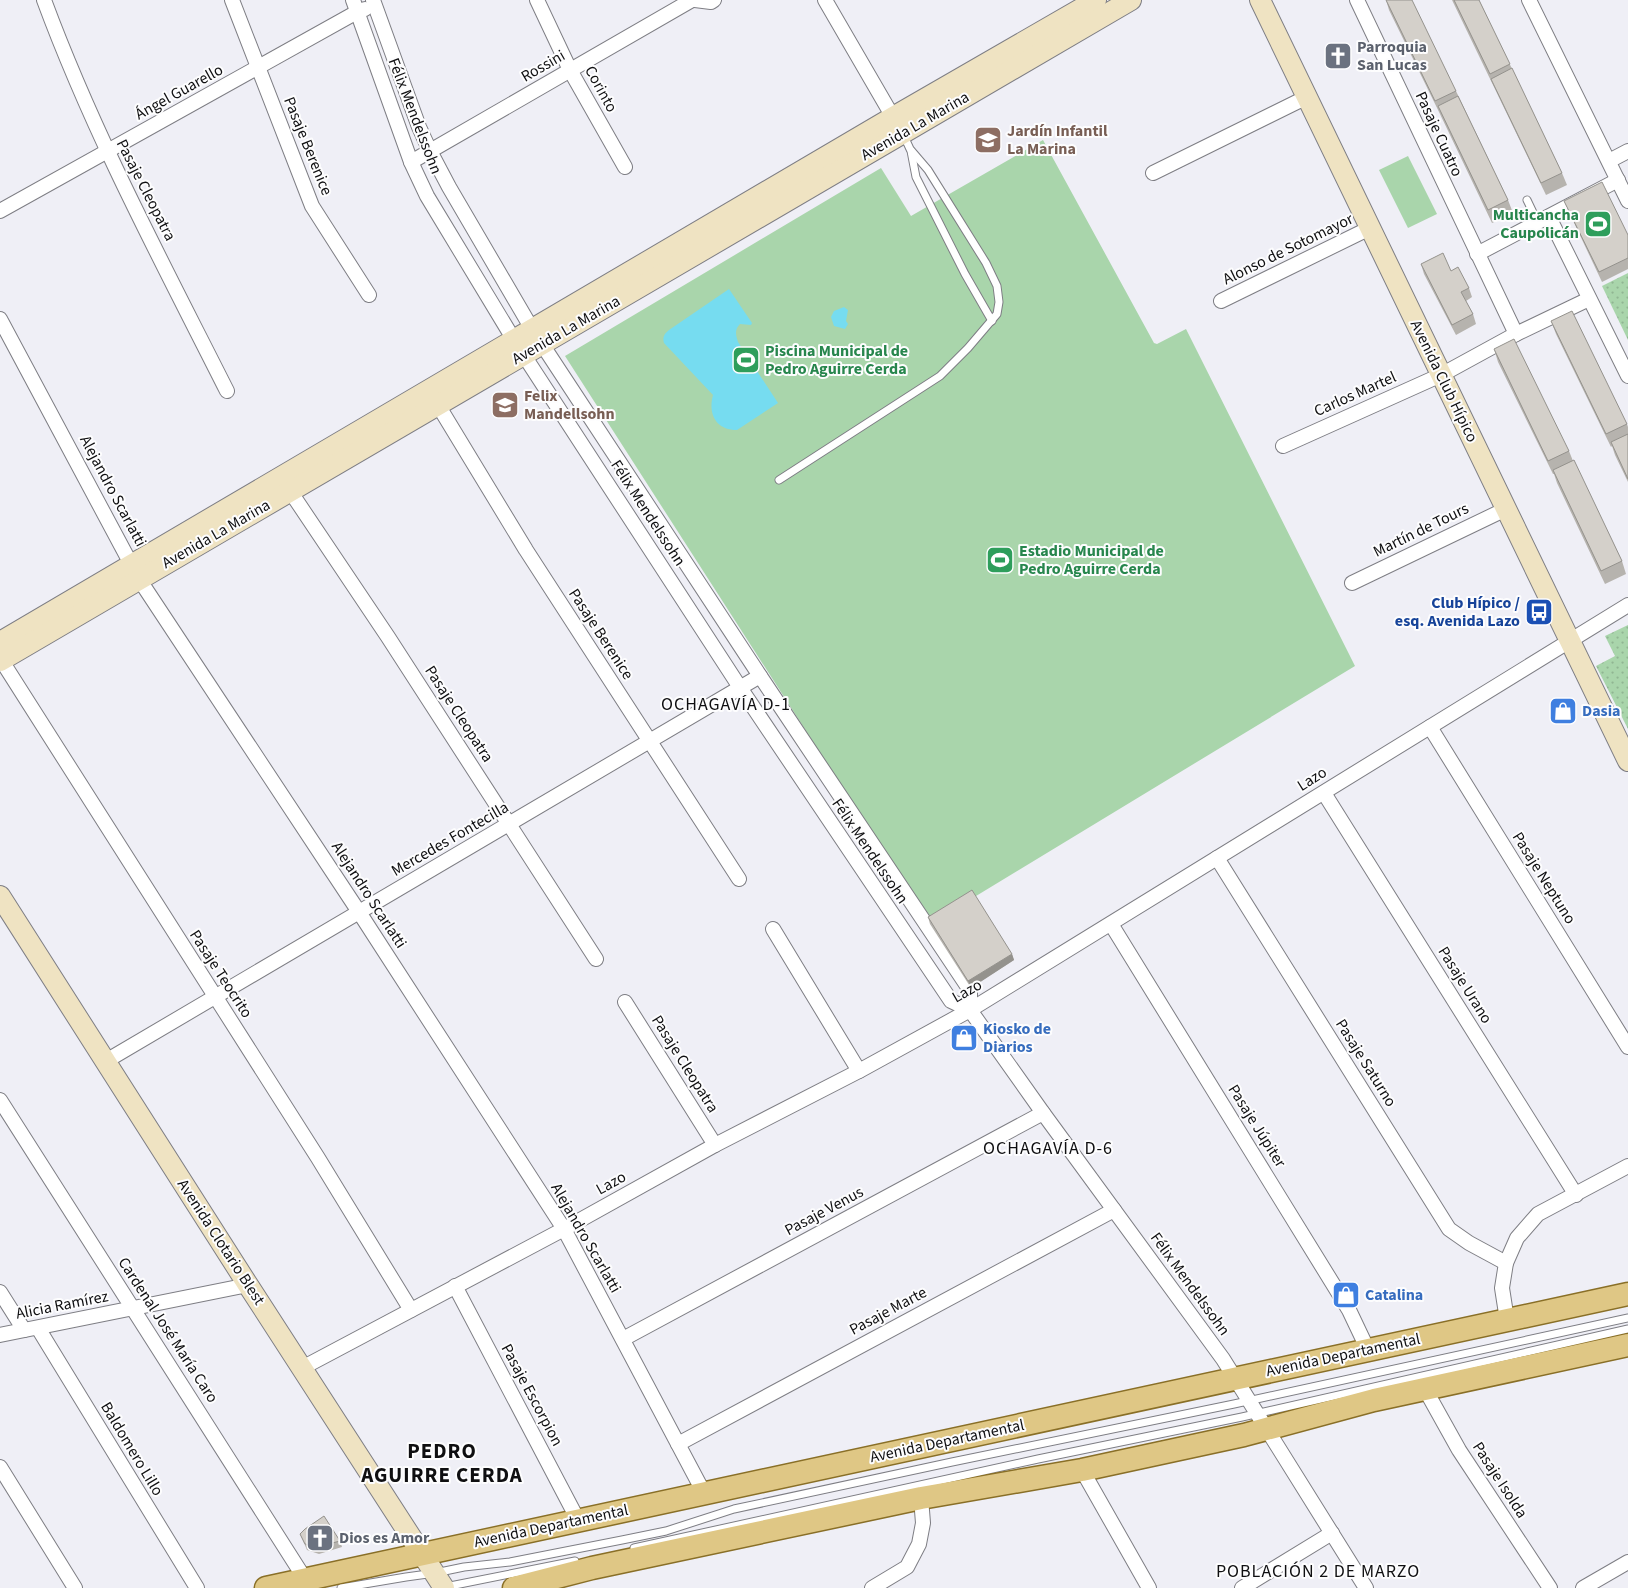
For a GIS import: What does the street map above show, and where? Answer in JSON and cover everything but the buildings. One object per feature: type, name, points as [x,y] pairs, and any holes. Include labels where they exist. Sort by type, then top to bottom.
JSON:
[{"type":"main road","name":"Avenida Departamental","points":[[266,1588],[1628,1294]]},
{"type":"main road","points":[[514,1588],[592,1568],[921,1498],[1082,1470],[1252,1433],[1262,1421],[1350,1406],[1628,1345]]},
{"type":"street","name":"Pasaje Cleopatra","points":[[44,0],[106,151],[227,390]]},
{"type":"street","name":"Pasaje Berenice","points":[[232,0],[312,206],[370,295]]},
{"type":"street","name":"Corinto","points":[[538,0],[570,70],[625,167]]},
{"type":"street","name":"Rossini","points":[[411,162],[691,1],[711,2],[714,0]]},
{"type":"street","points":[[824,0],[902,133]]},
{"type":"street","name":"Avenida La Marina","points":[[0,655],[136,572],[817,172],[902,133],[993,70],[1094,8],[1132,0]]},
{"type":"street","name":"Avenida Club Hípico","points":[[1260,0],[1628,761]]},
{"type":"street","points":[[1529,0],[1628,201]]},
{"type":"street","name":"Pasaje Cuatro","points":[[1358,1],[1516,334]]},
{"type":"street","name":"Ángel Guarello","points":[[0,211],[258,68],[355,6],[374,3]]},
{"type":"street","name":"Félix Mendelssohn","points":[[374,3],[419,127],[430,151],[537,337],[970,990],[970,1010]]},
{"type":"street","name":"Félix Mendelssohn","points":[[355,6],[411,162],[427,196],[519,347],[741,689],[950,1001],[970,1010],[1235,1378],[1366,1588]]},
{"type":"street","points":[[1153,173],[1307,97]]},
{"type":"street","points":[[1609,161],[1628,151]]},
{"type":"street","points":[[1477,254],[1618,180]]},
{"type":"street","points":[[1543,220],[1589,299],[1628,376]]},
{"type":"street","name":"Alonso de Sotomayor","points":[[1221,301],[1370,228]]},
{"type":"street","name":"Carlos Martel","points":[[1283,446],[1441,374],[1516,334],[1589,299]]},
{"type":"street","name":"Alejandro Scarlatti","points":[[0,319],[136,572],[564,1229],[704,1493]]},
{"type":"street","name":"Avenida La Marina","points":[[136,572],[290,491],[367,436],[438,405],[519,347]]},
{"type":"street","name":"Pasaje Berenice","points":[[438,405],[526,550],[739,879]]},
{"type":"street","name":"Pasaje Cleopatra","points":[[290,491],[388,637],[596,958]]},
{"type":"street","name":"Martín de Tours","points":[[1352,583],[1506,509]]},
{"type":"street","name":"Lazo","points":[[302,1368],[970,1010],[1628,605]]},
{"type":"street","name":"Pasaje Teocrito","points":[[0,655],[116,842],[318,1158],[410,1310]]},
{"type":"street","name":"Mercedes Fontecilla","points":[[106,1061],[741,689],[760,676]]},
{"type":"street","name":"Pasaje Neptuno","points":[[1430,727],[1628,1047]]},
{"type":"street","name":"Pasaje Urano","points":[[1324,793],[1576,1195]]},
{"type":"street","name":"Pasaje Saturno","points":[[1217,858],[1449,1228],[1468,1243],[1506,1264]]},
{"type":"street","name":"Avenida Clotario Blest","points":[[0,896],[441,1584]]},
{"type":"street","name":"Pasaje Júpiter","points":[[1111,924],[1349,1310],[1368,1350]]},
{"type":"street","points":[[773,929],[859,1071]]},
{"type":"street","name":"Pasaje Cleopatra","points":[[625,1002],[716,1145]]},
{"type":"street","name":"Cardenal José María Caro","points":[[0,1100],[305,1579]]},
{"type":"street","name":"Pasaje Venus","points":[[622,1339],[1043,1113]]},
{"type":"street","points":[[1507,1320],[1502,1288],[1506,1264],[1517,1238],[1538,1214],[1628,1166]]},
{"type":"street","name":"Pasaje Marte","points":[[678,1444],[1114,1210]]},
{"type":"street","name":"Alicia Ramírez","points":[[0,1335],[248,1285]]},
{"type":"street","name":"Pasaje Escorpion","points":[[455,1286],[578,1520]]},
{"type":"street","name":"Baldomero Lillo","points":[[0,1292],[31,1329],[196,1588]]},
{"type":"street","name":"Pasaje Isolda","points":[[1425,1389],[1459,1450],[1550,1588]]},
{"type":"street","points":[[0,1467],[75,1588]]},
{"type":"street","points":[[1082,1470],[1149,1588]]},
{"type":"street","points":[[872,1588],[907,1567],[919,1544],[923,1522],[921,1498]]},
{"type":"street","points":[[1242,1588],[1332,1534]]},
{"type":"street","points":[[1583,1588],[1628,1562]]},
{"type":"lane","points":[[902,133],[916,177],[965,274],[992,321]]},
{"type":"lane","points":[[779,480],[940,376],[997,314],[999,302],[997,286],[986,263],[928,170],[902,133]]},
{"type":"lane","points":[[1526,200],[1543,220]]},
{"type":"lane","points":[[441,1584],[464,1567],[519,1560],[666,1531],[734,1509],[1628,1318]]},
{"type":"lane","points":[[626,1550],[1038,1459],[1262,1421],[1628,1329]]},
{"type":"lane","points":[[341,1588],[441,1584],[580,1560]]},
{"type":"green space","name":"Estadio Municipal de Pedro Aguirre Cerda","points":[[1043,140],[1154,343],[1157,344],[1186,329],[1355,666],[930,924],[565,356],[881,168],[911,216]]},
{"type":"green space","points":[[1408,156],[1437,214],[1408,228],[1379,170]]},
{"type":"green space","points":[[1628,273],[1628,340],[1602,286]]},
{"type":"green space","points":[[1628,625],[1628,729],[1596,666],[1615,656],[1605,636]]},
{"type":"water","points":[[729,289],[752,323],[751,325],[740,324],[738,326],[736,333],[738,342],[778,403],[737,430],[718,424],[713,414],[713,395],[663,341],[666,332]]},
{"type":"water","points":[[844,307],[848,310],[846,321],[848,324],[845,329],[834,326],[831,317],[834,311]]},
{"type":"place","name":"Parroquia San Lucas","points":[[1338,56]]},
{"type":"place","name":"Jardín Infantil La Marina","points":[[988,140]]},
{"type":"place","name":"Multicancha Caupolicán","points":[[1598,224]]},
{"type":"place","name":"Piscina Municipal de Pedro Aguirre Cerda","points":[[746,360]]},
{"type":"place","name":"Felix Mandellsohn","points":[[505,405]]},
{"type":"place","name":"Estadio Municipal de Pedro Aguirre Cerda","points":[[1000,560]]},
{"type":"place","name":"Club Hípico / esq. Avenida Lazo","points":[[1539,612]]},
{"type":"place","name":"Dasia","points":[[1563,711]]},
{"type":"place","name":"Kiosko de Diarios","points":[[964,1038]]},
{"type":"place","name":"Catalina","points":[[1346,1295]]},
{"type":"place","name":"Dios es Amor","points":[[320,1538]]},
{"type":"district","name":"OCHAGAVÍA D-1","points":[[726,704]]},
{"type":"district","name":"OCHAGAVÍA D-6","points":[[1048,1148]]},
{"type":"district","name":"PEDRO AGUIRRE CERDA","points":[[442,1463]]},
{"type":"district","name":"POBLACIÓN 2 DE MARZO","points":[[1318,1571]]}]
